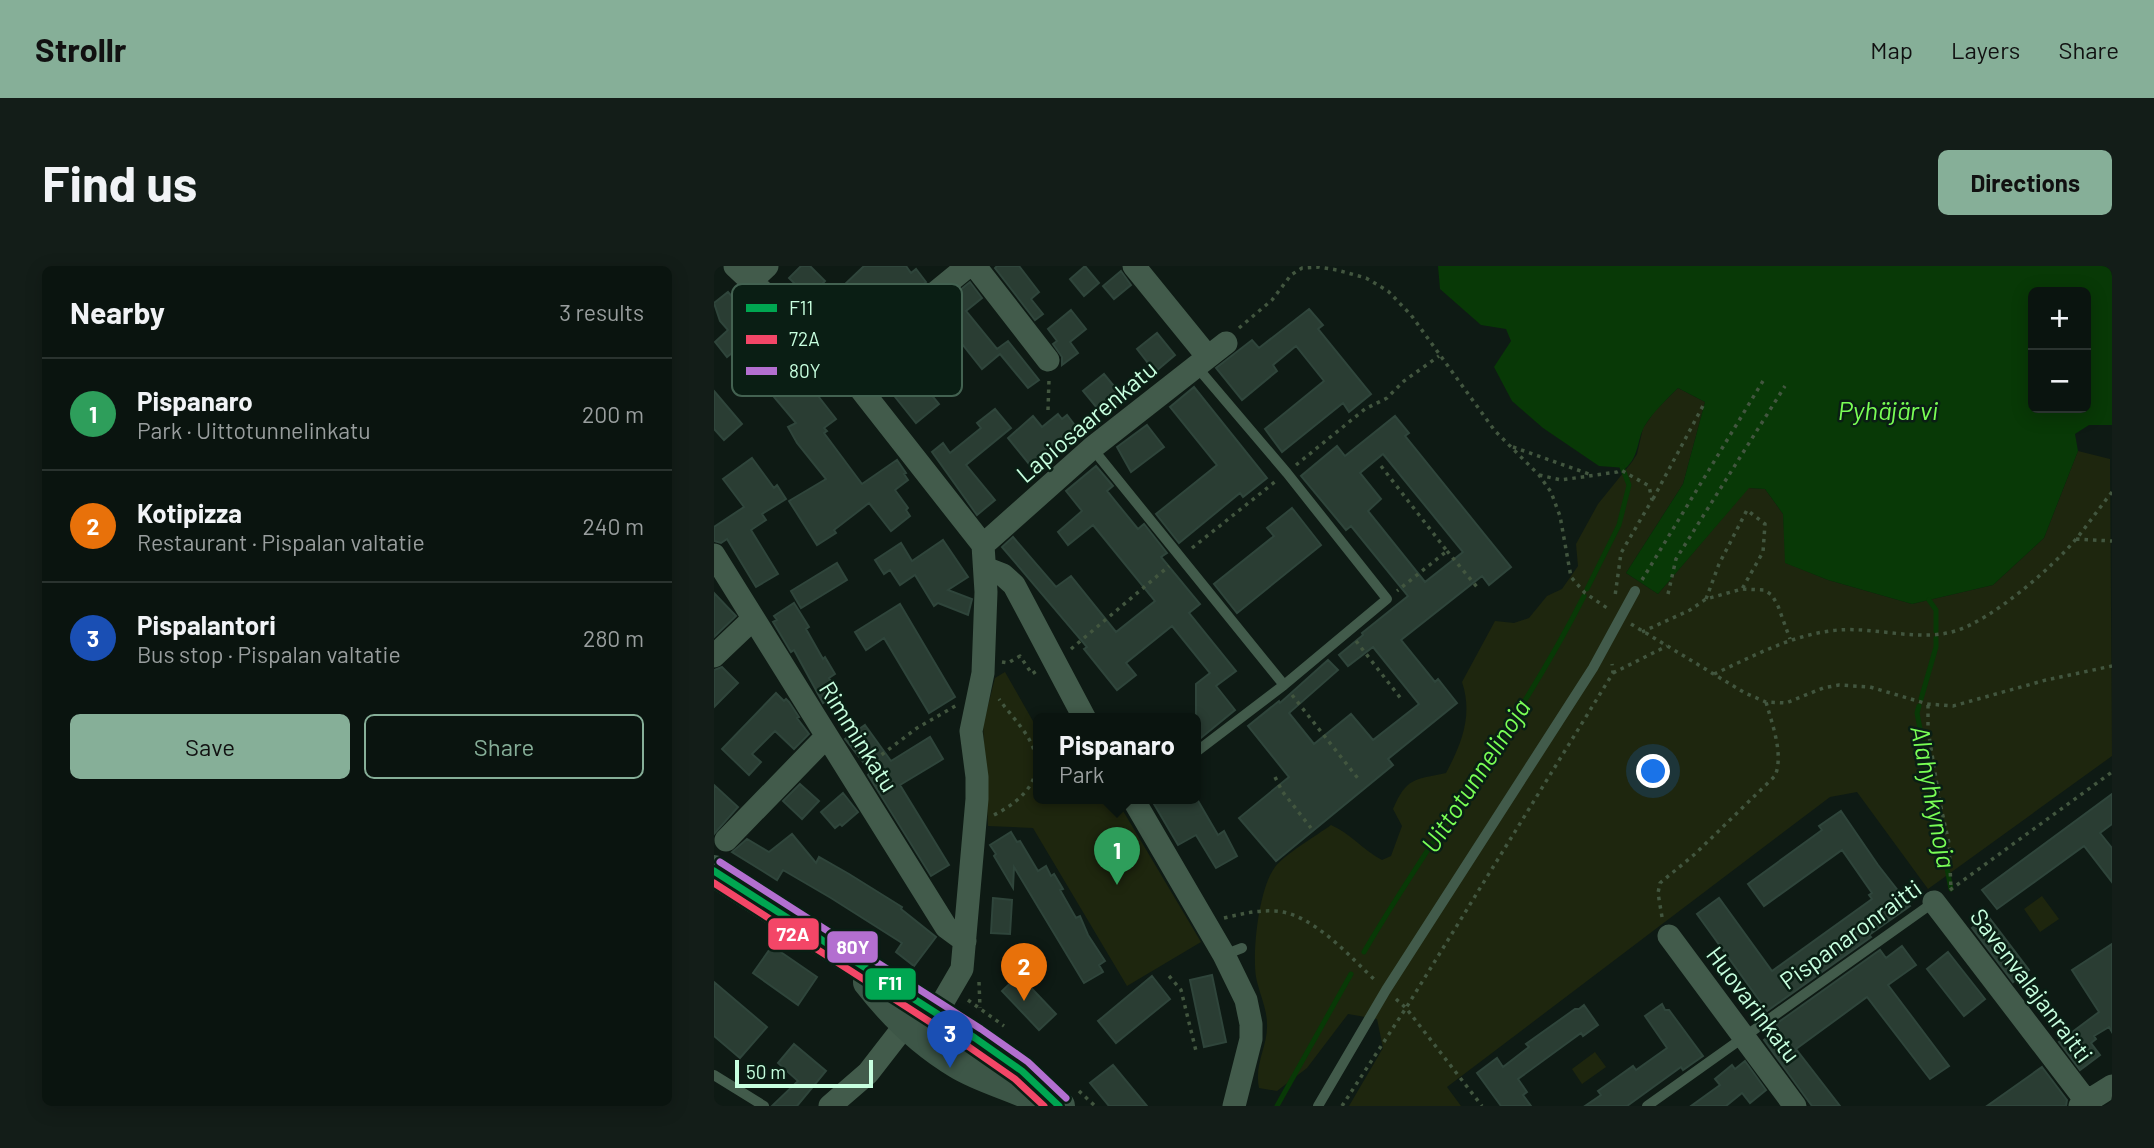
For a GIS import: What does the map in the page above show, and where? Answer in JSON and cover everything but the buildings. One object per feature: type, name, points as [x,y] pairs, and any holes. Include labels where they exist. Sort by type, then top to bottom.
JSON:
[{"type":"main road","points":[[714,871],[937,1012],[1023,1071],[1057,1106]]},
{"type":"main road","points":[[850,959],[901,1030],[927,1042],[960,1064],[1057,1106]]},
{"type":"street","points":[[946,284],[968,266]]},
{"type":"street","points":[[975,266],[1048,360]]},
{"type":"street","points":[[1134,266],[1210,355]]},
{"type":"street","points":[[751,271],[763,284]]},
{"type":"street","name":"Lapiosaarenkatu","points":[[983,545],[1092,448],[1210,355]]},
{"type":"street","points":[[865,396],[983,545],[983,673],[971,731],[977,799],[965,941],[962,968],[937,1012]]},
{"type":"street","name":"Rimminkatu","points":[[714,555],[946,927],[965,941]]},
{"type":"street","points":[[985,568],[1003,575],[1014,585],[1082,713]]},
{"type":"street","points":[[714,656],[752,619]]},
{"type":"street","points":[[726,841],[826,737]]},
{"type":"street","points":[[1136,804],[1233,951],[1251,1024],[1251,1039],[1234,1106]]},
{"type":"street","name":"Savenvalajanraitti","points":[[1943,896],[2083,1104]]},
{"type":"street","name":"Huovarinkatu","points":[[1669,936],[1795,1106]]},
{"type":"street","points":[[830,1106],[868,1073],[901,1030]]},
{"type":"street","points":[[2083,1104],[2112,1086]]},
{"type":"lane","points":[[1201,748],[1284,685],[1387,599],[1287,473],[1210,355]]},
{"type":"lane","points":[[1092,448],[1284,685]]},
{"type":"lane","points":[[1318,1106],[1386,990],[1537,757],[1609,639],[1635,590]]},
{"type":"lane","name":"Pispanaronraitti","points":[[1647,1106],[1943,896]]},
{"type":"lane","points":[[714,1075],[764,1106]]},
{"type":"path","points":[[1210,355],[1272,300],[1291,275],[1302,268],[1319,267],[1366,278],[1388,291],[1411,315],[1495,431],[1539,475],[1551,492],[1560,516],[1572,577],[1585,593],[1642,632],[1766,702],[1786,703],[1823,688],[1839,685],[1870,687],[1928,704],[1953,706],[2046,680],[2112,666]]},
{"type":"path","points":[[1064,655],[1180,557],[1346,424],[1365,409],[1387,398],[1404,381],[1439,356]]},
{"type":"path","points":[[1048,360],[1048,410]]},
{"type":"path","points":[[1635,590],[1763,381]]},
{"type":"path","points":[[1668,594],[1676,559],[1785,386]]},
{"type":"path","points":[[1621,618],[1614,594],[1620,554],[1705,402]]},
{"type":"path","points":[[1511,446],[1591,475]]},
{"type":"path","points":[[1381,466],[1477,587]]},
{"type":"path","points":[[1539,475],[1561,480],[1621,470],[1649,486],[1652,500]]},
{"type":"path","points":[[1713,674],[1790,639],[1839,630],[1922,634],[1953,632],[1987,618],[2045,570],[2076,539],[2112,492]]},
{"type":"path","points":[[1706,599],[1719,564],[1747,510],[1765,524],[1763,552],[1742,589]]},
{"type":"path","points":[[2076,539],[2112,541]]},
{"type":"path","points":[[1387,599],[1447,551]]},
{"type":"path","points":[[1642,632],[1690,610],[1706,599],[1742,589],[1763,590],[1772,595],[1790,639]]},
{"type":"path","points":[[1604,606],[1613,673]]},
{"type":"path","points":[[1348,631],[1402,700]]},
{"type":"path","points":[[1342,1106],[1406,1008],[1613,673],[1667,646]]},
{"type":"path","points":[[1008,663],[1020,656],[1032,674],[1044,667]]},
{"type":"path","points":[[1284,685],[1360,781]]},
{"type":"path","points":[[1669,936],[1661,914],[1658,893],[1660,883],[1715,835],[1775,776],[1779,767],[1775,735],[1766,702]]},
{"type":"path","points":[[1928,704],[1928,730],[1949,843],[1943,896]]},
{"type":"path","points":[[884,754],[917,728]]},
{"type":"path","name":"Pispanaronraitti","points":[[1943,896],[2112,772]]},
{"type":"path","points":[[1275,777],[1282,791],[1311,828]]},
{"type":"path","points":[[1219,919],[1245,913],[1276,911],[1302,919],[1327,936],[1406,1008],[1482,1106]]},
{"type":"path","points":[[1169,976],[1181,990],[1196,1051]]},
{"type":"shaded area","points":[[1678,388],[1705,402],[1683,484],[1626,573],[1658,594],[1748,488],[1765,489],[1783,514],[1786,563],[1828,580],[1912,604],[1993,585],[2044,538],[2078,451],[2110,459],[2112,756],[1928,889],[1857,792],[1830,797],[1447,1087],[1461,1106],[1349,1106],[1383,1048],[1377,1019],[1348,1014],[1307,1068],[1277,1091],[1259,1088],[1258,1071],[1267,1024],[1256,977],[1256,936],[1269,877],[1275,867],[1293,851],[1331,825],[1382,860],[1391,856],[1402,826],[1393,809],[1403,791],[1407,785],[1419,779],[1446,773],[1457,751],[1466,717],[1462,682],[1495,621],[1514,623],[1529,618],[1547,596],[1562,589],[1578,566],[1576,544],[1598,504],[1637,454],[1643,428],[1655,411]]},
{"type":"shaded area","points":[[1005,672],[1033,721],[1033,804],[1119,804],[1201,942],[1127,986],[1033,828],[988,826],[983,725],[995,678]]},
{"type":"shaded area","points":[[2042,896],[2059,919],[2040,932],[2024,909]]},
{"type":"shaded area","points":[[1595,1052],[1606,1067],[1582,1084],[1572,1069]]},
{"type":"water","name":"Pyhäjärvi","points":[[1438,266],[2112,266],[2112,425],[2089,425],[2075,434],[2078,451],[2044,538],[1993,585],[1912,604],[1828,580],[1785,563],[1783,514],[1765,489],[1749,488],[1658,594],[1626,573],[1683,484],[1705,402],[1678,388],[1644,427],[1633,458],[1626,468],[1599,466],[1543,428],[1512,401],[1494,367],[1511,341],[1506,329],[1481,325],[1440,289]]},
{"type":"waterway","name":"Uittotunnelinoja","points":[[1587,589],[1619,525],[1629,485],[1622,467]]},
{"type":"waterway","name":"Uittotunnelinoja","points":[[1364,952],[1533,687],[1584,596]]},
{"type":"waterway","name":"Alahyhkynoja","points":[[1929,600],[1936,610],[1936,631]]},
{"type":"waterway","name":"Alahyhkynoja","points":[[1921,699],[1936,647],[1936,638]]},
{"type":"waterway","name":"Alahyhkynoja","points":[[1919,706],[1917,713],[1951,889]]},
{"type":"waterway","name":"Uittotunnelinoja","points":[[1277,1106],[1351,974]]},
{"type":"transit line","name":"80Y","points":[[720,862],[981,1029],[1028,1062],[1066,1098]]},
{"type":"transit line","name":"F11","points":[[714,871],[975,1038],[1022,1071],[1059,1106]]},
{"type":"transit line","name":"72A","points":[[714,883],[969,1047],[1015,1079],[1044,1106]]},
{"type":"place","name":"Pispanaro","points":[[1117,885]]},
{"type":"place","name":"Kotipizza","points":[[1024,1001]]},
{"type":"place","name":"Pispalantori","points":[[950,1068]]}]
